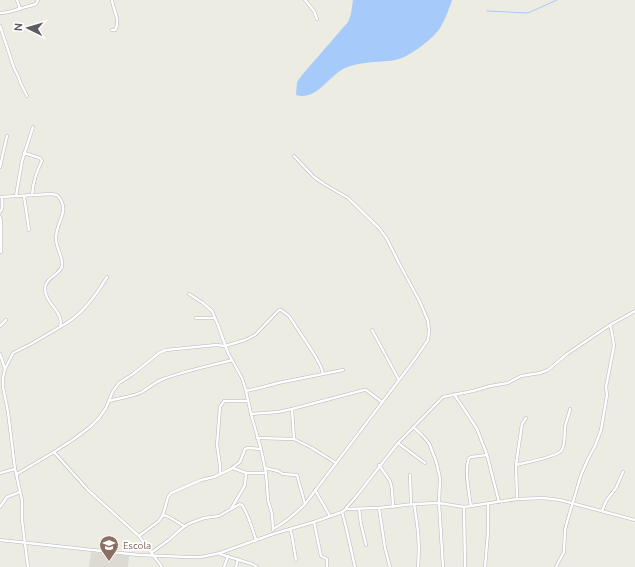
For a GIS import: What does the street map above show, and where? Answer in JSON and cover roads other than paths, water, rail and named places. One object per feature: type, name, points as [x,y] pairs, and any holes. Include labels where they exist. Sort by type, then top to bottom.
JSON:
[{"type":"street","points":[[17,0],[20,9]]},
{"type":"street","points":[[0,13],[12,12],[36,4],[38,0]]},
{"type":"street","points":[[112,0],[116,14],[117,26],[116,30],[112,30]]},
{"type":"street","points":[[305,0],[314,11],[317,19]]},
{"type":"street","points":[[0,26],[14,68],[27,96]]},
{"type":"street","points":[[16,196],[24,153],[33,127]]},
{"type":"street","points":[[0,168],[7,136]]},
{"type":"street","points":[[24,153],[42,160],[36,175],[32,195]]},
{"type":"street","points":[[273,529],[294,515],[304,504],[416,359],[428,340],[430,331],[428,321],[420,302],[387,239],[379,228],[348,198],[314,177],[294,156]]},
{"type":"street","points":[[0,212],[3,207],[1,197],[51,194],[57,195],[60,198],[64,210],[56,233],[56,239],[62,261],[62,267],[50,279],[45,288],[50,302],[61,319],[60,327]]},
{"type":"street","points":[[24,196],[29,230]]},
{"type":"street","points":[[0,217],[1,252]]},
{"type":"street","points":[[28,567],[22,520],[23,504],[15,469],[8,412],[3,387],[5,369],[13,353],[31,344],[75,317],[99,291],[107,277]]},
{"type":"street","points":[[189,294],[209,308],[218,325],[225,346],[242,378],[266,473],[268,500],[272,514],[273,534]]},
{"type":"street","points":[[16,474],[54,452],[90,427],[106,408],[113,391],[119,383],[159,353],[166,350],[216,345],[225,346],[245,340],[255,334],[278,310],[288,316],[314,354],[321,366],[323,374]]},
{"type":"street","points":[[0,540],[103,552],[194,557],[220,553],[342,512],[355,498],[398,443],[441,398],[508,383],[521,376],[548,370],[567,354],[610,325],[635,311]]},
{"type":"street","points":[[196,318],[215,318]]},
{"type":"street","points":[[0,326],[6,320]]},
{"type":"street","points":[[556,567],[564,552],[565,530],[581,475],[601,430],[607,395],[606,388],[614,346],[610,325]]},
{"type":"street","points":[[372,330],[399,380]]},
{"type":"street","points":[[0,354],[5,369]]},
{"type":"street","points":[[109,401],[138,394],[160,380],[232,360]]},
{"type":"street","points":[[246,391],[343,370]]},
{"type":"street","points":[[0,392],[3,387]]},
{"type":"street","points":[[250,414],[278,412],[364,390],[382,402]]},
{"type":"street","points":[[454,394],[477,429],[487,455],[499,502]]},
{"type":"street","points":[[220,474],[217,445],[220,407],[224,401],[248,401]]},
{"type":"street","points":[[292,409],[294,439]]},
{"type":"street","points":[[516,465],[549,457],[559,453],[562,450],[565,427],[570,409]]},
{"type":"street","points":[[517,499],[516,465],[522,424],[526,418]]},
{"type":"street","points":[[413,427],[427,440],[436,461],[440,478],[439,503],[443,567]]},
{"type":"street","points":[[257,438],[294,439],[336,462]]},
{"type":"street","points":[[398,443],[425,463]]},
{"type":"street","points":[[139,536],[159,521],[163,515],[168,497],[171,493],[201,480],[214,477],[233,468],[240,462],[245,449],[261,449]]},
{"type":"street","points":[[54,452],[88,490],[139,536],[162,567]]},
{"type":"street","points":[[471,506],[467,474],[468,461],[471,457],[487,455]]},
{"type":"street","points":[[380,465],[390,481],[393,507]]},
{"type":"street","points":[[233,468],[246,473],[266,473]]},
{"type":"street","points":[[264,468],[278,471],[282,474],[297,475],[304,504]]},
{"type":"street","points":[[0,472],[15,469]]},
{"type":"street","points":[[602,511],[606,500],[616,488],[623,472]]},
{"type":"street","points":[[231,510],[245,485],[246,473]]},
{"type":"street","points":[[410,475],[413,504],[418,523],[420,543],[418,567]]},
{"type":"street","points":[[315,490],[330,516]]},
{"type":"street","points":[[0,507],[7,498],[20,492]]},
{"type":"street","points":[[346,509],[439,503],[471,506],[517,499],[543,498],[560,500],[635,519]]},
{"type":"street","points":[[151,553],[170,540],[184,526],[204,518],[219,516],[240,504],[251,522],[256,540]]},
{"type":"street","points":[[485,567],[488,532],[488,504]]},
{"type":"street","points":[[464,506],[465,567]]},
{"type":"street","points":[[379,508],[385,548],[390,567]]},
{"type":"street","points":[[359,509],[366,545]]},
{"type":"street","points":[[342,512],[355,567]]},
{"type":"street","points":[[163,515],[184,526]]},
{"type":"street","points":[[314,522],[321,556],[327,559],[327,567]]},
{"type":"street","points":[[290,529],[296,560]]},
{"type":"street","points":[[220,553],[257,567]]},
{"type":"street","points":[[224,567],[228,556]]},
{"type":"street","points":[[236,567],[238,559]]},
{"type":"water","points":[[353,0],[452,0],[444,22],[440,28],[415,51],[399,59],[350,66],[339,72],[316,91],[303,96],[296,95],[297,82],[348,22]]},
{"type":"waterway","points":[[487,11],[528,13],[557,0]]},
{"type":"place","name":"Escola","points":[[109,562]]}]
